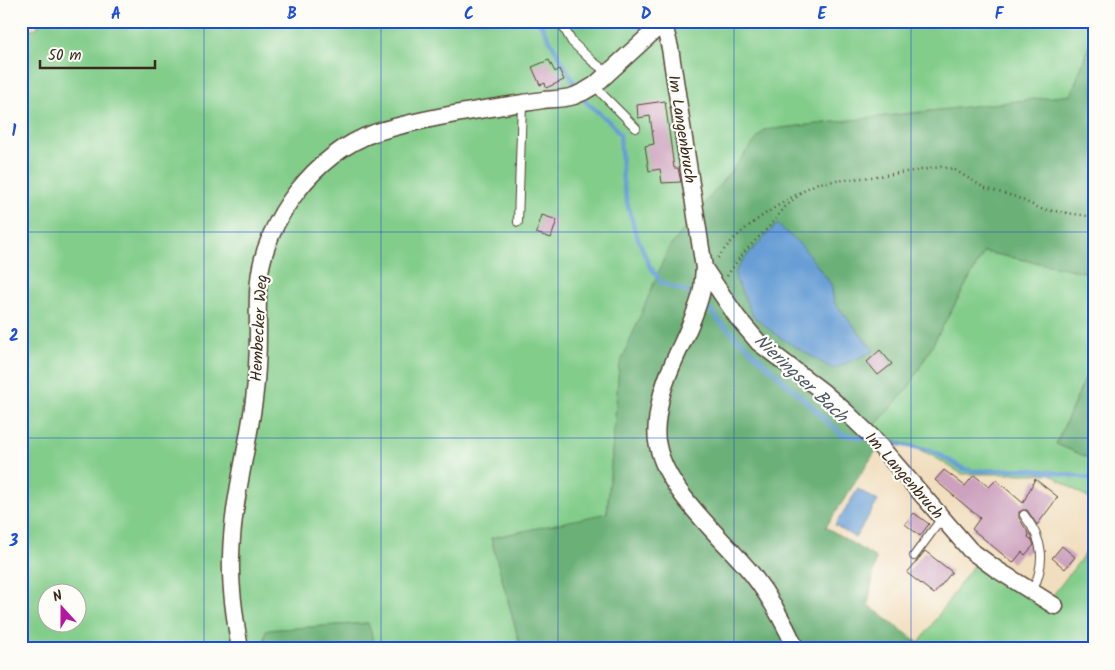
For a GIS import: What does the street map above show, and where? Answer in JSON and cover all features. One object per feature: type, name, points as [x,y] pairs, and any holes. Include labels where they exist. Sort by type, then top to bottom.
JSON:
[{"type":"street","points":[[585,90],[608,73],[664,23]]},
{"type":"street","name":"Im Langenbruch","points":[[664,23],[711,263],[718,289],[737,317],[760,343],[822,391],[872,437],[970,550],[996,569],[1055,606]]},
{"type":"street","name":"Hembecker Weg","points":[[240,649],[233,602],[230,559],[233,518],[257,374],[258,280],[262,260],[270,237],[284,210],[308,178],[338,152],[352,143],[373,134],[439,117],[585,90]]},
{"type":"street","name":"Im Langenbruch","points":[[711,263],[694,314],[664,386],[657,424],[657,446],[678,490],[751,574],[774,604],[796,649]]},
{"type":"lane","points":[[560,21],[572,42],[608,73]]},
{"type":"lane","points":[[585,90],[603,95],[636,128]]},
{"type":"lane","points":[[518,222],[522,103]]},
{"type":"lane","points":[[1024,515],[1037,534],[1042,554],[1038,579],[1032,592]]},
{"type":"lane","points":[[914,556],[942,518]]},
{"type":"path","points":[[711,263],[726,246],[772,208],[806,188],[818,183],[941,167],[953,169],[985,188],[1016,197],[1041,210],[1094,216]]},
{"type":"path","points":[[718,289],[747,249],[784,208],[806,188]]},
{"type":"green space","points":[[38,21],[1094,21],[1094,32],[1071,95],[764,130],[619,367],[607,514],[491,538],[521,649],[376,649],[368,623],[266,630],[263,649],[21,649],[21,30],[38,28]]},
{"type":"green space","points":[[1094,32],[1094,274],[984,252],[909,387],[871,430],[885,437],[826,527],[876,558],[868,605],[919,643],[946,649],[521,649],[491,538],[607,513],[619,367],[668,249],[764,130],[1071,95]],"holes":[[[777,225],[831,284],[834,302],[873,351],[735,273],[743,260]]]},
{"type":"green space","points":[[984,252],[1094,274],[1094,359],[1056,444],[1094,460],[1094,502],[1050,474],[962,474],[929,454],[871,430],[909,387]]},
{"type":"green space","points":[[1094,359],[1094,460],[1056,444]]},
{"type":"green space","points":[[1094,542],[1094,649],[946,649],[919,643],[981,554],[1050,599]]},
{"type":"green space","points":[[368,623],[376,649],[263,649],[266,630]]},
{"type":"water","points":[[777,224],[802,246],[831,284],[834,302],[874,351],[833,369],[779,337],[753,316],[736,280],[735,273],[743,260]]},
{"type":"water","points":[[858,489],[878,501],[855,538],[835,525]]},
{"type":"building","points":[[549,60],[555,72],[559,69],[564,80],[546,88],[545,83],[540,85],[532,67]]},
{"type":"building","points":[[665,101],[674,168],[678,168],[681,182],[662,183],[660,169],[649,171],[645,146],[654,144],[650,116],[638,118],[637,105]]},
{"type":"building","points":[[542,215],[557,220],[551,238],[536,233]]},
{"type":"building","points":[[880,350],[892,364],[878,375],[867,362]]},
{"type":"building","points":[[944,470],[965,486],[974,475],[989,487],[996,480],[1023,503],[1035,479],[1058,497],[1037,525],[1027,510],[1019,512],[1019,518],[1034,545],[1025,555],[1022,552],[1013,563],[972,529],[980,518],[935,480]]},
{"type":"building","points":[[914,513],[929,524],[920,536],[905,524]]},
{"type":"building","points":[[1062,546],[1075,557],[1065,569],[1052,558]]},
{"type":"building","points":[[925,551],[952,572],[934,594],[907,573]]},
{"type":"waterway","name":"Nieringser Bach","points":[[539,21],[584,100],[613,125],[620,135],[623,182],[627,202],[635,231],[649,265],[662,283],[690,293]]},
{"type":"waterway","name":"Nieringser Bach","points":[[707,306],[719,321],[841,434],[867,439]]},
{"type":"waterway","name":"Nieringser Bach","points":[[882,441],[931,450],[964,469],[975,471],[1025,469],[1094,479]]}]
